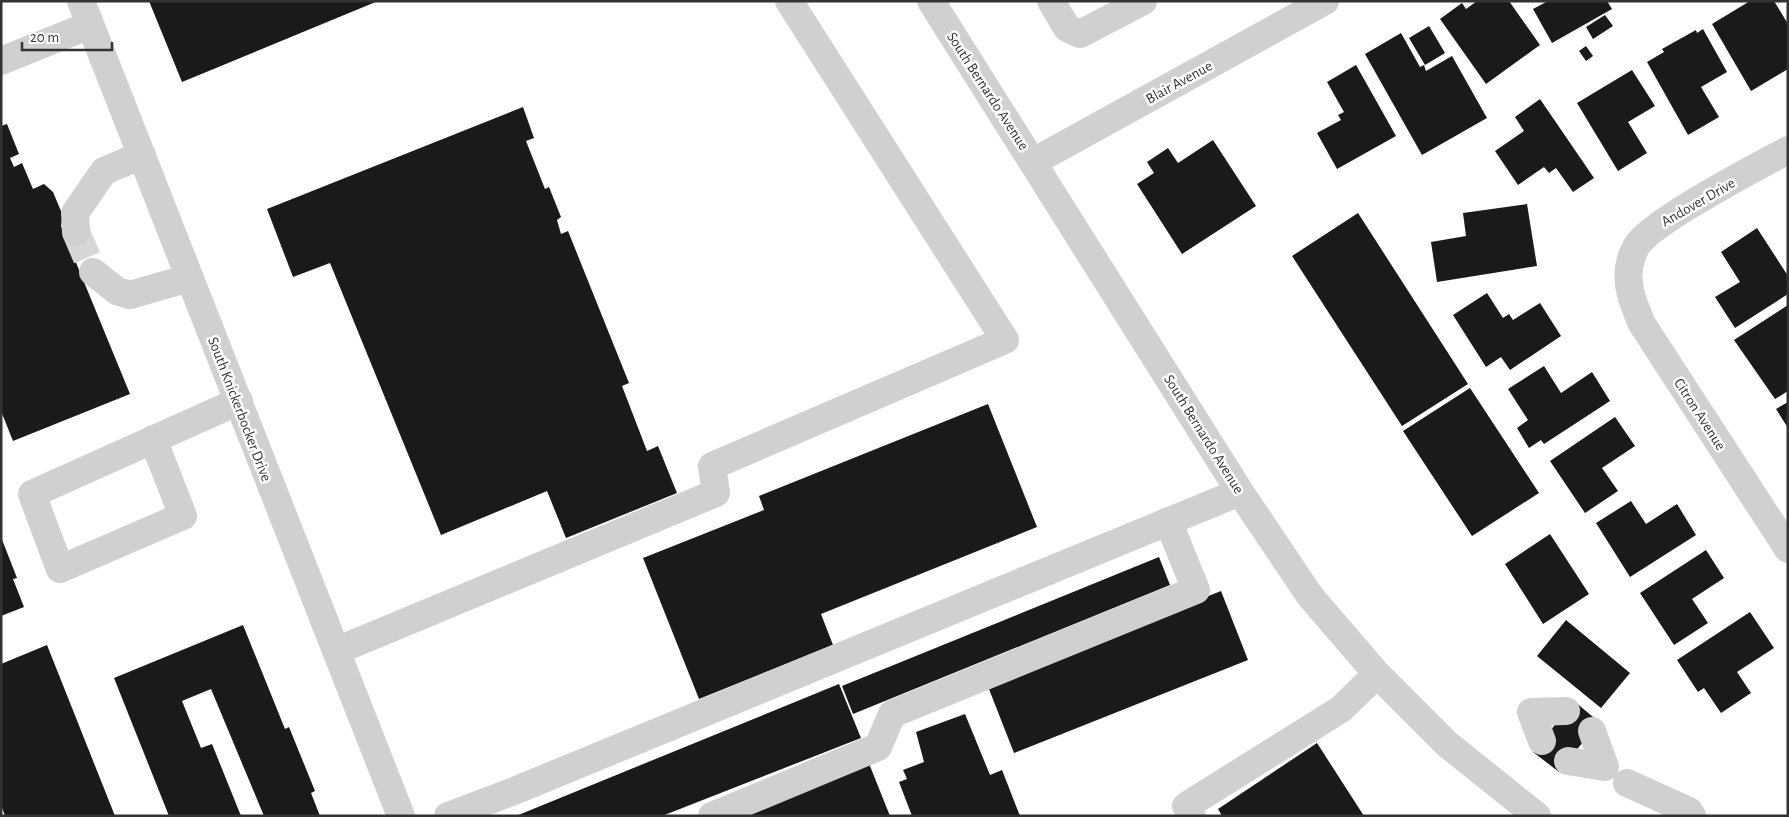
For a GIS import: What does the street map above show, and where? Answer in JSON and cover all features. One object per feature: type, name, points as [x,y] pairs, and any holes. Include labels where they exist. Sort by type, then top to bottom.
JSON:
[{"type":"street","points":[[336,651],[716,493],[712,466],[1005,340],[790,1]]},
{"type":"street","name":"South Bernardo Avenue","points":[[931,1],[1240,492],[1310,596],[1377,674],[1447,744],[1526,812]]},
{"type":"street","points":[[1051,1],[1066,28],[1080,34],[1143,1]]},
{"type":"street","name":"Blair Avenue","points":[[1034,162],[1324,1]]},
{"type":"street","points":[[1,61],[85,13]]},
{"type":"street","name":"South Knickerbocker Drive","points":[[85,13],[401,816]]},
{"type":"street","name":"Andover Drive","points":[[1628,273],[1636,247],[1655,227],[1788,150]]},
{"type":"street","points":[[76,232],[75,213],[104,171],[142,155]]},
{"type":"street","points":[[93,272],[118,291],[130,295],[189,278]]},
{"type":"street","name":"Citron Avenue","points":[[1628,273],[1630,297],[1642,324],[1788,549]]},
{"type":"street","points":[[153,439],[183,516],[60,569],[32,494],[153,439],[239,401]]},
{"type":"street","points":[[448,816],[499,807],[1240,492]]},
{"type":"street","points":[[712,816],[878,747],[892,714],[1196,590],[1168,521]]},
{"type":"street","points":[[1192,816],[1186,806],[1341,709],[1377,674]]},
{"type":"street","points":[[1542,741],[1531,712],[1566,711]]},
{"type":"street","points":[[1568,760],[1605,767],[1592,731]]},
{"type":"street","points":[[1627,783],[1689,811],[1692,816]]},
{"type":"building","points":[[149,1],[378,1],[182,82]]},
{"type":"building","points":[[1477,1],[1509,1],[1540,45],[1486,84],[1440,19],[1462,3],[1466,9]]},
{"type":"building","points":[[1548,1],[1607,1],[1612,9],[1552,43],[1533,9]]},
{"type":"building","points":[[1750,1],[1774,1],[1788,24],[1788,69],[1751,91],[1712,24]]},
{"type":"building","points":[[1605,15],[1613,26],[1593,39],[1586,27]]},
{"type":"building","points":[[1429,26],[1445,53],[1425,65],[1409,38]]},
{"type":"building","points":[[1703,29],[1727,72],[1701,87],[1719,117],[1688,135],[1647,62],[1664,52],[1662,49],[1696,30],[1697,33]]},
{"type":"building","points":[[1401,33],[1420,67],[1424,65],[1426,71],[1452,56],[1487,118],[1422,155],[1365,54]]},
{"type":"building","points":[[1586,46],[1593,56],[1586,61],[1579,51]]},
{"type":"building","points":[[1356,65],[1396,136],[1337,169],[1317,133],[1341,120],[1338,115],[1344,112],[1327,82]]},
{"type":"building","points":[[1632,70],[1655,106],[1628,122],[1647,153],[1618,171],[1577,103]]},
{"type":"building","points":[[1540,99],[1594,178],[1573,192],[1556,168],[1549,173],[1544,167],[1518,185],[1495,151],[1524,131],[1515,117]]},
{"type":"building","points":[[523,107],[534,138],[526,141],[545,189],[549,187],[561,217],[557,220],[561,234],[568,231],[629,383],[622,386],[647,451],[658,446],[677,493],[566,538],[547,491],[441,535],[330,263],[293,277],[267,209]]},
{"type":"building","points":[[7,124],[19,154],[10,158],[14,167],[22,163],[33,189],[44,184],[53,192],[63,216],[61,226],[130,394],[13,441],[1,411],[1,126]]},
{"type":"building","points":[[1213,140],[1256,206],[1182,254],[1137,184],[1154,173],[1147,162],[1168,148],[1178,163]]},
{"type":"building","points":[[1527,204],[1537,266],[1437,282],[1431,242],[1466,236],[1463,213]]},
{"type":"building","points":[[1358,213],[1468,384],[1402,426],[1292,256]]},
{"type":"building","points":[[1757,228],[1788,276],[1788,294],[1735,328],[1715,297],[1740,282],[1721,252]]},
{"type":"building","points":[[1487,293],[1503,318],[1509,314],[1513,320],[1540,303],[1561,336],[1510,370],[1501,357],[1486,367],[1453,315]]},
{"type":"building","points":[[1788,305],[1788,391],[1775,399],[1734,340]]},
{"type":"building","points":[[1544,366],[1561,393],[1592,372],[1610,401],[1544,444],[1541,440],[1529,448],[1517,428],[1528,420],[1508,389]]},
{"type":"building","points":[[1470,388],[1539,493],[1472,536],[1403,431]]},
{"type":"building","points":[[1788,402],[1788,428],[1776,409]]},
{"type":"building","points":[[988,404],[1037,527],[821,614],[833,645],[699,699],[643,558],[764,510],[759,496]]},
{"type":"building","points":[[1615,417],[1635,446],[1602,468],[1618,491],[1585,513],[1550,461]]},
{"type":"building","points":[[1631,501],[1646,524],[1677,504],[1696,535],[1630,577],[1596,523]]},
{"type":"building","points":[[1550,534],[1589,594],[1543,624],[1505,564]]},
{"type":"building","points":[[1,537],[17,578],[13,579],[24,607],[1,616]]},
{"type":"building","points":[[1706,550],[1724,578],[1692,599],[1708,623],[1674,645],[1640,593]]},
{"type":"building","points":[[1159,557],[1170,585],[853,714],[842,686]]},
{"type":"building","points":[[1221,591],[1248,660],[1014,753],[987,684]]},
{"type":"building","points":[[1750,612],[1774,648],[1737,672],[1751,693],[1721,713],[1704,688],[1698,692],[1677,660]]},
{"type":"building","points":[[1566,620],[1630,673],[1601,708],[1537,656]]},
{"type":"building","points":[[243,625],[285,729],[289,727],[315,791],[311,793],[320,816],[264,816],[211,689],[182,701],[201,748],[212,744],[241,816],[169,816],[114,678]]},
{"type":"building","points":[[47,645],[115,816],[5,816],[1,805],[1,664]]},
{"type":"building","points":[[839,684],[861,738],[662,816],[516,816]]},
{"type":"building","points":[[1574,701],[1599,722],[1559,772],[1533,752]]},
{"type":"building","points":[[965,714],[990,775],[1002,770],[1020,816],[912,816],[899,782],[907,779],[903,770],[924,762],[916,732]]},
{"type":"building","points":[[1317,743],[1364,816],[1222,816],[1218,809]]},
{"type":"building","points":[[868,761],[890,816],[733,816]]},
{"type":"tunnel","points":[[76,232],[93,272]]}]
